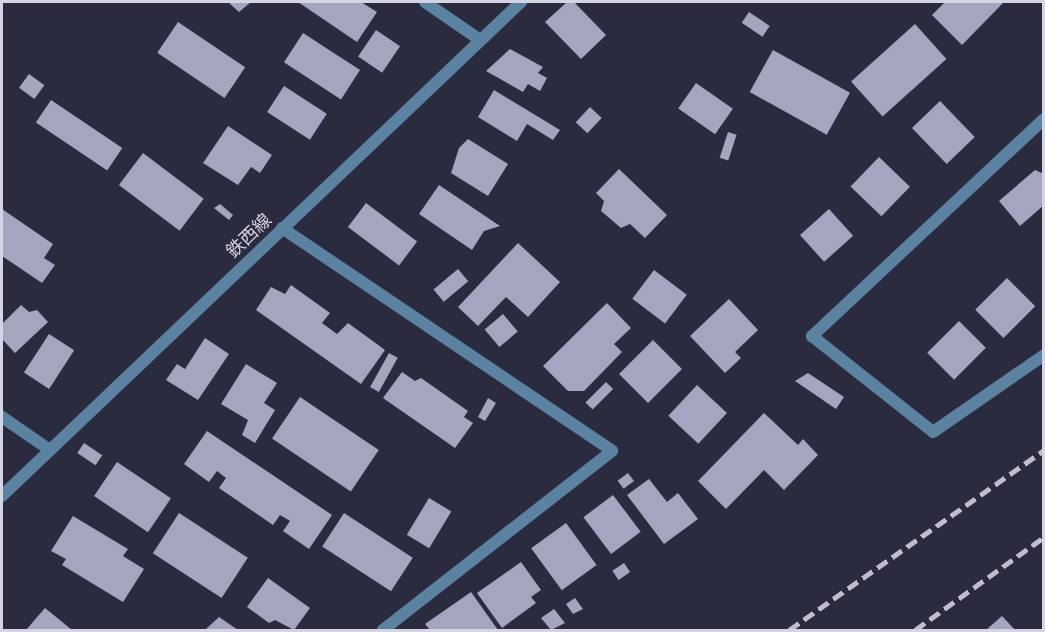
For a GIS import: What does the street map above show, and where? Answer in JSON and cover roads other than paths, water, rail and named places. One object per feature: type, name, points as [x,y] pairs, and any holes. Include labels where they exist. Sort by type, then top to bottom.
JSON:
[{"type":"street","points":[[425,2],[480,40]]},
{"type":"street","name":"鉄西線","points":[[2,496],[520,2]]},
{"type":"street","points":[[1043,121],[812,336],[933,432],[1044,355]]},
{"type":"street","points":[[282,228],[612,451],[384,630]]},
{"type":"street","points":[[2,417],[50,450]]},
{"type":"railway","points":[[789,630],[1044,450]]},
{"type":"railway","points":[[915,630],[1044,537]]}]
